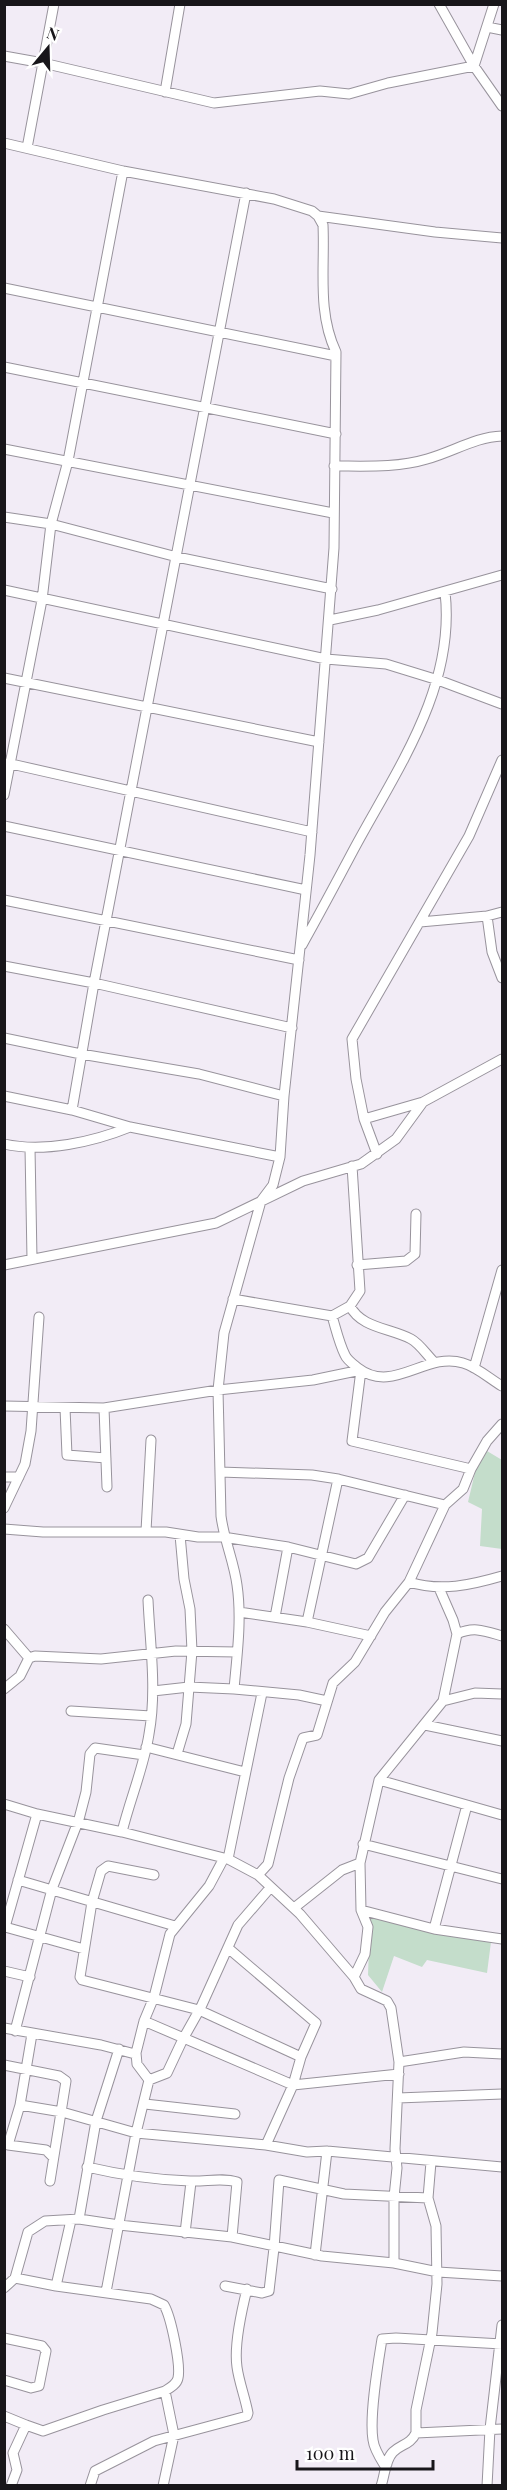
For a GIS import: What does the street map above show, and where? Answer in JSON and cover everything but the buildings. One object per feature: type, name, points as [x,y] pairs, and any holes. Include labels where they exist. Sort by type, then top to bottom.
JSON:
[{"type":"street","points":[[27,148],[54,4]]},
{"type":"street","points":[[165,92],[180,4]]},
{"type":"street","points":[[439,4],[474,66],[502,106]]},
{"type":"street","points":[[474,66],[494,4]]},
{"type":"street","points":[[487,27],[502,30]]},
{"type":"street","points":[[4,56],[43,63],[214,104],[320,91],[349,94],[388,82],[474,66]]},
{"type":"street","points":[[4,142],[123,171],[274,198],[312,211],[323,225],[324,316],[336,356],[336,434],[332,588],[312,832],[284,1096],[280,1157],[273,1185],[261,1201],[225,1325],[218,1390],[224,1537],[237,1585],[239,1612],[234,1689]]},
{"type":"street","points":[[4,795],[8,763],[42,600],[51,524],[68,461],[123,171]]},
{"type":"street","points":[[72,1110],[94,982],[246,194]]},
{"type":"street","points":[[318,216],[435,232],[502,238]]},
{"type":"street","points":[[4,288],[336,356]]},
{"type":"street","points":[[4,367],[336,434]]},
{"type":"street","points":[[334,466],[404,464],[429,459],[464,444],[502,436]]},
{"type":"street","points":[[4,449],[333,513]]},
{"type":"street","points":[[4,517],[51,524],[177,557],[332,588]]},
{"type":"street","points":[[330,620],[378,610],[502,575]]},
{"type":"street","points":[[4,590],[42,600],[326,659],[386,664],[438,680],[502,704]]},
{"type":"street","points":[[300,949],[384,797],[412,741],[438,680],[446,641],[448,615],[445,592]]},
{"type":"street","points":[[4,678],[319,742]]},
{"type":"street","points":[[377,1154],[364,1119],[356,1078],[352,1039],[470,836],[502,760]]},
{"type":"street","points":[[8,763],[312,832]]},
{"type":"street","points":[[4,826],[306,890]]},
{"type":"street","points":[[4,900],[299,960]]},
{"type":"street","points":[[420,922],[487,916],[502,912]]},
{"type":"street","points":[[487,916],[492,952],[502,978]]},
{"type":"street","points":[[4,966],[94,982],[292,1028]]},
{"type":"street","points":[[4,1038],[199,1074],[284,1096]]},
{"type":"street","points":[[364,1119],[423,1102],[502,1059]]},
{"type":"street","points":[[4,1096],[72,1110],[130,1127],[280,1157]]},
{"type":"street","points":[[4,1265],[80,1252],[216,1223],[303,1181],[361,1164],[396,1139],[423,1102]]},
{"type":"street","points":[[4,1143],[30,1148],[69,1145],[110,1135],[130,1127]]},
{"type":"street","points":[[30,1148],[32,1259]]},
{"type":"street","points":[[233,1299],[332,1316],[350,1306],[360,1291],[352,1166]]},
{"type":"street","points":[[357,1265],[406,1261],[415,1254],[416,1214]]},
{"type":"street","points":[[474,1368],[502,1270]]},
{"type":"street","points":[[350,1306],[355,1316],[413,1340],[434,1362]]},
{"type":"street","points":[[332,1316],[346,1358],[360,1370],[375,1377],[393,1377],[434,1362],[463,1362],[502,1386]]},
{"type":"street","points":[[4,1508],[25,1464],[33,1407],[39,1317]]},
{"type":"street","points":[[4,1406],[104,1408],[218,1390],[313,1380],[360,1370]]},
{"type":"street","points":[[360,1370],[352,1441],[471,1469]]},
{"type":"street","points":[[65,1408],[67,1455],[106,1458]]},
{"type":"street","points":[[104,1408],[107,1487]]},
{"type":"street","points":[[258,1875],[268,1864],[289,1778],[303,1737],[317,1735],[333,1683],[356,1662],[385,1612],[409,1582],[445,1505],[463,1489],[487,1441],[502,1424]]},
{"type":"street","points":[[146,1531],[152,1440]]},
{"type":"street","points":[[220,1472],[312,1475],[338,1479],[445,1505]]},
{"type":"street","points":[[4,1478],[19,1478]]},
{"type":"street","points":[[307,1622],[338,1479]]},
{"type":"street","points":[[4,1529],[104,1533],[146,1531],[224,1537],[288,1547],[356,1564],[368,1558],[405,1495]]},
{"type":"street","points":[[177,1755],[186,1724],[192,1652],[190,1609],[183,1579],[180,1535]]},
{"type":"street","points":[[275,1617],[288,1547]]},
{"type":"street","points":[[409,1582],[424,1587],[439,1588],[476,1584],[502,1576]]},
{"type":"street","points":[[354,1977],[367,1944],[368,1927],[361,1910],[360,1863],[379,1780],[443,1701],[457,1634],[439,1588]]},
{"type":"street","points":[[122,1832],[145,1751],[151,1716],[153,1692],[148,1600]]},
{"type":"street","points":[[239,1612],[307,1622],[371,1636]]},
{"type":"street","points":[[457,1634],[467,1629],[477,1628],[502,1636]]},
{"type":"street","points":[[4,1629],[29,1658]]},
{"type":"street","points":[[4,1689],[20,1676],[29,1658],[35,1656],[101,1659],[164,1652],[237,1652]]},
{"type":"street","points":[[153,1692],[189,1687],[234,1689],[299,1695],[327,1701]]},
{"type":"street","points":[[443,1701],[476,1692],[502,1694]]},
{"type":"street","points":[[106,2292],[136,2133],[150,2080],[138,2064],[135,2054],[144,2021],[154,1997],[170,1934],[209,1886],[226,1858],[262,1693]]},
{"type":"street","points":[[71,1711],[151,1716]]},
{"type":"street","points":[[425,1725],[502,1741]]},
{"type":"street","points":[[15,2031],[52,1889],[86,1792],[90,1754],[95,1748],[177,1755],[245,1772]]},
{"type":"street","points":[[379,1780],[502,1815]]},
{"type":"street","points":[[4,1804],[37,1814],[226,1858],[258,1875],[294,1908],[354,1977],[361,1989],[387,2001],[391,2008],[399,2062],[394,2263]]},
{"type":"street","points":[[434,1929],[467,1805]]},
{"type":"street","points":[[37,1814],[6,1927],[84,1949]]},
{"type":"street","points":[[363,1844],[502,1879]]},
{"type":"street","points":[[294,1908],[342,1870],[360,1863]]},
{"type":"street","points":[[154,1875],[108,1866],[101,1871],[92,1902],[80,1977],[82,1980],[199,2010],[301,2057]]},
{"type":"street","points":[[18,1880],[175,1926]]},
{"type":"street","points":[[150,2080],[167,2073],[238,1925],[270,1888]]},
{"type":"street","points":[[361,1910],[434,1929],[502,1939]]},
{"type":"street","points":[[228,1948],[316,2023],[301,2057],[293,2085],[266,2145]]},
{"type":"street","points":[[4,1971],[30,1977]]},
{"type":"street","points":[[144,2021],[293,2085],[399,2074]]},
{"type":"street","points":[[4,2028],[135,2054]]},
{"type":"street","points":[[32,2034],[20,2105],[6,2145],[46,2150],[53,2157]]},
{"type":"street","points":[[56,2286],[76,2219],[96,2121],[118,2049]]},
{"type":"street","points":[[399,2062],[464,2052],[502,2054]]},
{"type":"street","points":[[4,2065],[59,2076],[66,2081],[50,2181]]},
{"type":"street","points":[[398,2098],[502,2094]]},
{"type":"street","points":[[145,2104],[235,2114]]},
{"type":"street","points":[[20,2105],[62,2112],[136,2133],[266,2145],[307,2152],[327,2151],[502,2167]]},
{"type":"street","points":[[315,2255],[327,2151]]},
{"type":"street","points":[[381,2486],[393,2452],[412,2441],[416,2433],[416,2410],[430,2339],[438,2272],[436,2226],[428,2198],[431,2162]]},
{"type":"street","points":[[87,2167],[129,2176],[237,2182],[232,2237]]},
{"type":"street","points":[[225,2286],[262,2294],[269,2291],[279,2180],[344,2194],[428,2198]]},
{"type":"street","points":[[185,2233],[192,2181]]},
{"type":"street","points":[[4,2288],[15,2278],[28,2232],[45,2221],[76,2219],[232,2237],[274,2248],[315,2255],[394,2263],[438,2272],[502,2276]]},
{"type":"street","points":[[4,2415],[43,2431],[165,2391],[174,2385],[179,2376],[175,2337],[164,2305],[151,2299],[15,2278]]},
{"type":"street","points":[[90,2486],[95,2471],[131,2451],[174,2435],[230,2421],[248,2414],[237,2367],[240,2319],[247,2289]]},
{"type":"street","points":[[487,2486],[490,2429],[502,2325]]},
{"type":"street","points":[[387,2464],[385,2466],[373,2441],[373,2415],[382,2339],[386,2337],[501,2344]]},
{"type":"street","points":[[4,2338],[45,2348],[39,2386],[31,2388],[5,2383]]},
{"type":"street","points":[[163,2486],[174,2435],[165,2391]]},
{"type":"street","points":[[11,2486],[17,2470],[13,2453],[26,2425]]},
{"type":"street","points":[[416,2433],[502,2429]]},
{"type":"green space","points":[[487,1451],[502,1460],[502,1549],[480,1546],[482,1509],[468,1502],[477,1464]]},
{"type":"green space","points":[[370,1917],[491,1942],[487,1973],[427,1960],[422,1967],[394,1956],[382,1992],[368,1975]]}]
